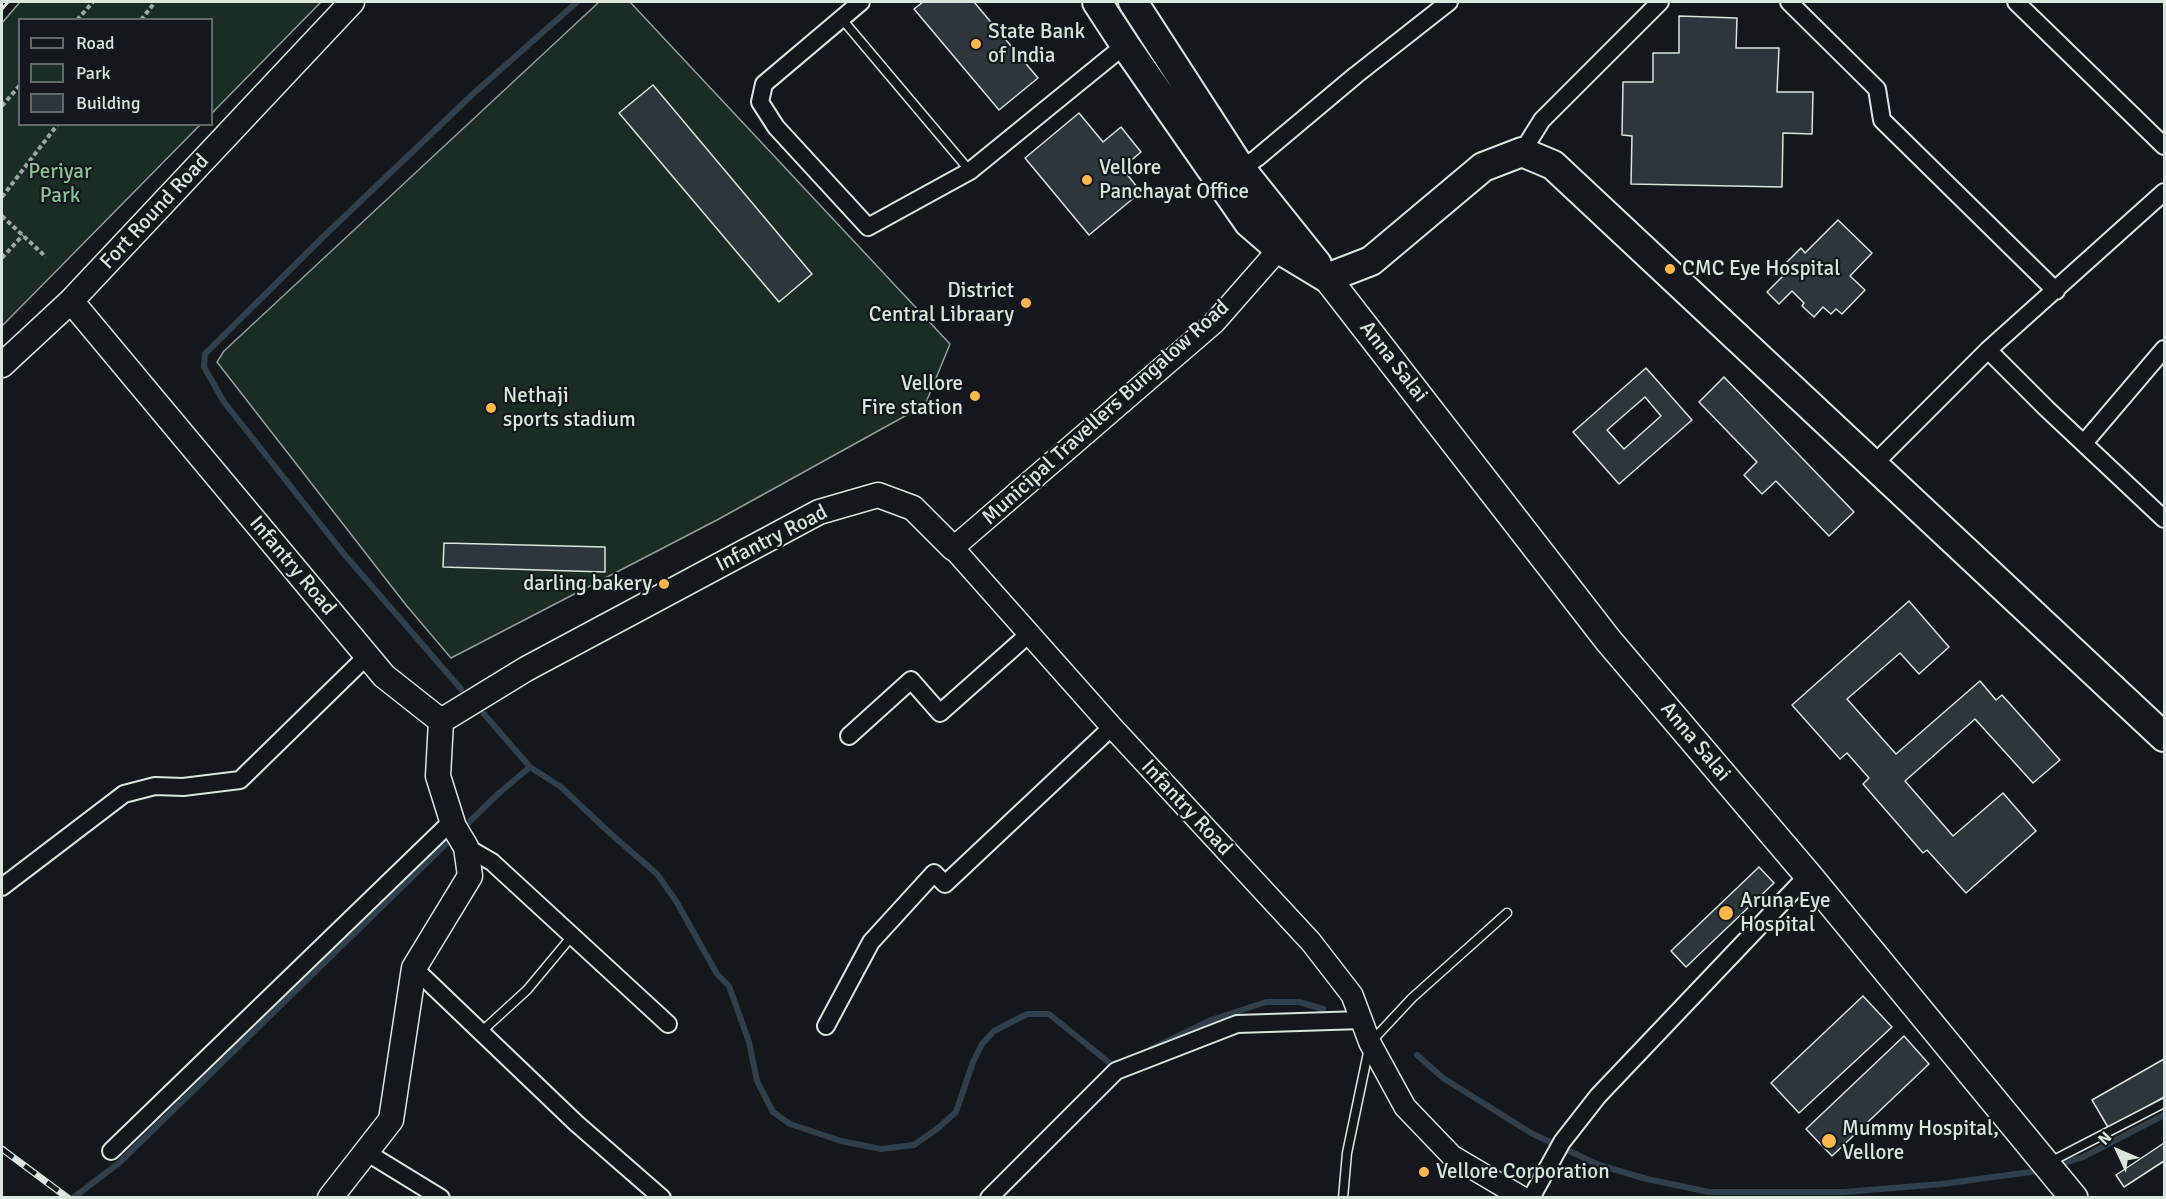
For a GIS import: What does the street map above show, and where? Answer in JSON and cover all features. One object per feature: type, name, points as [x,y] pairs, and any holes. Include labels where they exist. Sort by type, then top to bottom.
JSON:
[{"type":"highway","name":"Anna Salai","points":[[1097,2],[1249,223],[1279,249],[1327,278]]},
{"type":"highway","name":"Anna Salai","points":[[1133,2],[1241,169],[1327,278]]},
{"type":"highway","points":[[1327,278],[1371,261],[1483,166],[1522,152],[1553,165],[2164,737]]},
{"type":"main road","name":"Fort Round Road","points":[[2,365],[71,301],[352,2]]},
{"type":"main road","name":"Anna Salai","points":[[1327,278],[1608,640],[1808,875],[2074,1197]]},
{"type":"main road","name":"Infantry Road","points":[[71,301],[367,656],[384,675],[441,721],[526,669],[819,512],[878,495],[912,508],[953,548]]},
{"type":"main road","points":[[330,1197],[391,1120],[414,968],[470,876],[466,847],[453,827],[438,776],[441,721]]},
{"type":"street","points":[[861,2],[764,84],[760,102],[776,127],[868,227],[970,171],[1125,45]]},
{"type":"street","points":[[1241,169],[1449,2]]},
{"type":"street","points":[[1522,152],[1542,120],[1660,2]]},
{"type":"street","points":[[1789,2],[1878,90],[1882,120],[2056,291]]},
{"type":"street","points":[[2016,2],[2164,146]]},
{"type":"street","points":[[1872,466],[1988,350],[2164,192]]},
{"type":"street","name":"Municipal Travellers Bungalow Road","points":[[953,548],[1214,323],[1279,249]]},
{"type":"street","points":[[2084,443],[2164,349]]},
{"type":"street","points":[[1988,350],[2164,519]]},
{"type":"street","name":"Infantry Road","points":[[953,548],[1112,728],[1311,942],[1352,994],[1370,1043],[1405,1107],[1452,1156],[1523,1197]]},
{"type":"street","points":[[849,736],[911,680],[940,713],[1029,634]]},
{"type":"street","points":[[2,887],[124,794],[155,786],[183,787],[240,780],[367,656]]},
{"type":"street","points":[[826,1026],[871,942],[934,873],[945,884],[1112,728]]},
{"type":"street","points":[[111,1151],[452,821]]},
{"type":"street","points":[[466,847],[492,862],[668,1024]]},
{"type":"street","points":[[1531,1197],[1562,1142],[1598,1096],[1808,875]]},
{"type":"street","points":[[414,968],[576,1123],[662,1197]]},
{"type":"street","points":[[989,1197],[1116,1071],[1237,1024],[1362,1020]]},
{"type":"street","points":[[366,1152],[441,1197]]},
{"type":"lane","points":[[841,18],[970,171]]},
{"type":"lane","points":[[1343,1197],[1347,1153],[1370,1043],[1412,998],[1507,914]]},
{"type":"lane","points":[[481,1032],[527,990],[572,936]]},
{"type":"lane","points":[[2047,1164],[2164,1103]]},
{"type":"path","points":[[79,18],[93,2]]},
{"type":"path","points":[[143,18],[155,2]]},
{"type":"path","points":[[2,106],[18,89]]},
{"type":"path","points":[[2,196],[56,126]]},
{"type":"path","points":[[2,216],[46,257]]},
{"type":"path","points":[[2,258],[23,235]]},
{"type":"green space","name":"Periyar Park","points":[[20,2],[321,2],[213,112],[213,18],[18,18],[18,126],[199,126],[2,326],[2,23]]},
{"type":"green space","points":[[599,2],[630,2],[950,344],[925,405],[717,520],[451,658],[406,605],[217,362],[224,351]]},
{"type":"building","name":"State Bank of India","points":[[923,2],[974,2],[1038,78],[999,110],[914,9]]},
{"type":"building","points":[[1679,16],[1737,18],[1736,48],[1779,48],[1777,92],[1813,92],[1812,134],[1783,133],[1782,187],[1631,184],[1632,136],[1622,135],[1623,82],[1653,82],[1653,53],[1679,53]]},
{"type":"building","points":[[653,85],[812,274],[779,302],[619,113]]},
{"type":"building","name":"Vellore Panchayat Office","points":[[1079,113],[1103,142],[1121,127],[1141,152],[1122,168],[1141,192],[1089,235],[1025,158]]},
{"type":"building","points":[[1838,220],[1872,253],[1850,276],[1865,290],[1842,314],[1836,309],[1831,314],[1823,307],[1814,317],[1802,306],[1804,303],[1792,291],[1779,304],[1767,292],[1783,276],[1778,271],[1801,248],[1805,253]]},
{"type":"building","points":[[1646,368],[1692,420],[1619,484],[1573,432]],"holes":[[[1645,397],[1661,416],[1624,449],[1607,430]]]},
{"type":"building","points":[[1724,377],[1854,512],[1829,536],[1776,481],[1762,494],[1744,475],[1757,462],[1699,402]]},
{"type":"building","points":[[444,543],[605,547],[605,572],[443,567]]},
{"type":"building","points":[[1909,601],[1949,647],[1919,674],[1900,653],[1847,699],[1896,754],[1980,681],[1996,700],[2002,695],[2060,760],[2033,783],[1975,719],[1905,781],[1953,836],[2003,793],[2036,831],[1966,893],[1927,850],[1923,853],[1863,784],[1869,778],[1847,753],[1840,759],[1792,705]]},
{"type":"building","points":[[1759,867],[1774,883],[1686,967],[1671,951]]},
{"type":"building","points":[[1863,996],[1892,1027],[1799,1113],[1771,1083]]},
{"type":"building","points":[[1904,1036],[1929,1064],[1832,1156],[1806,1129]]},
{"type":"building","points":[[2164,1059],[2164,1097],[2109,1129],[2092,1100]]},
{"type":"building","points":[[2164,1143],[2164,1161],[2124,1187],[2116,1175]]},
{"type":"waterway","points":[[461,689],[344,554],[224,402],[204,367],[205,354],[323,237],[474,93],[577,2]]},
{"type":"waterway","points":[[484,714],[530,767]]},
{"type":"waterway","points":[[461,830],[530,767],[561,787],[657,874],[676,901],[717,974],[729,986],[749,1042],[757,1081],[773,1112],[790,1124],[841,1141],[881,1149],[914,1145],[956,1112],[973,1062],[982,1044],[994,1031],[1027,1014],[1049,1014],[1112,1065],[1116,1063]]},
{"type":"waterway","points":[[73,1198],[119,1163],[453,837]]},
{"type":"waterway","points":[[1151,1049],[1211,1020],[1266,1002],[1299,1002],[1323,1009]]},
{"type":"waterway","points":[[1417,1055],[1443,1078],[1531,1133],[1599,1165],[1647,1179],[1709,1192],[1844,1192],[1942,1184],[2038,1171]]},
{"type":"waterway","points":[[2061,1164],[2083,1157],[2164,1115]]},
{"type":"railway","points":[[2,1149],[68,1198]]},
{"type":"wall","points":[[2,9],[8,2]]},
{"type":"place","name":"State Bank of India","points":[[976,44]]},
{"type":"place","name":"Vellore Panchayat Office","points":[[1087,180]]},
{"type":"place","name":"CMC Eye Hospital","points":[[1670,269]]},
{"type":"place","name":"District Central Libraary","points":[[1026,303]]},
{"type":"place","name":"Vellore Fire station","points":[[975,396]]},
{"type":"place","name":"Nethaji sports stadium","points":[[491,408]]},
{"type":"place","name":"darling bakery","points":[[664,584]]},
{"type":"place","name":"Aruna Eye Hospital","points":[[1726,913]]},
{"type":"place","name":"Mummy Hospital, Vellore","points":[[1829,1141]]},
{"type":"place","name":"Vellore Corporation","points":[[1424,1172]]}]
